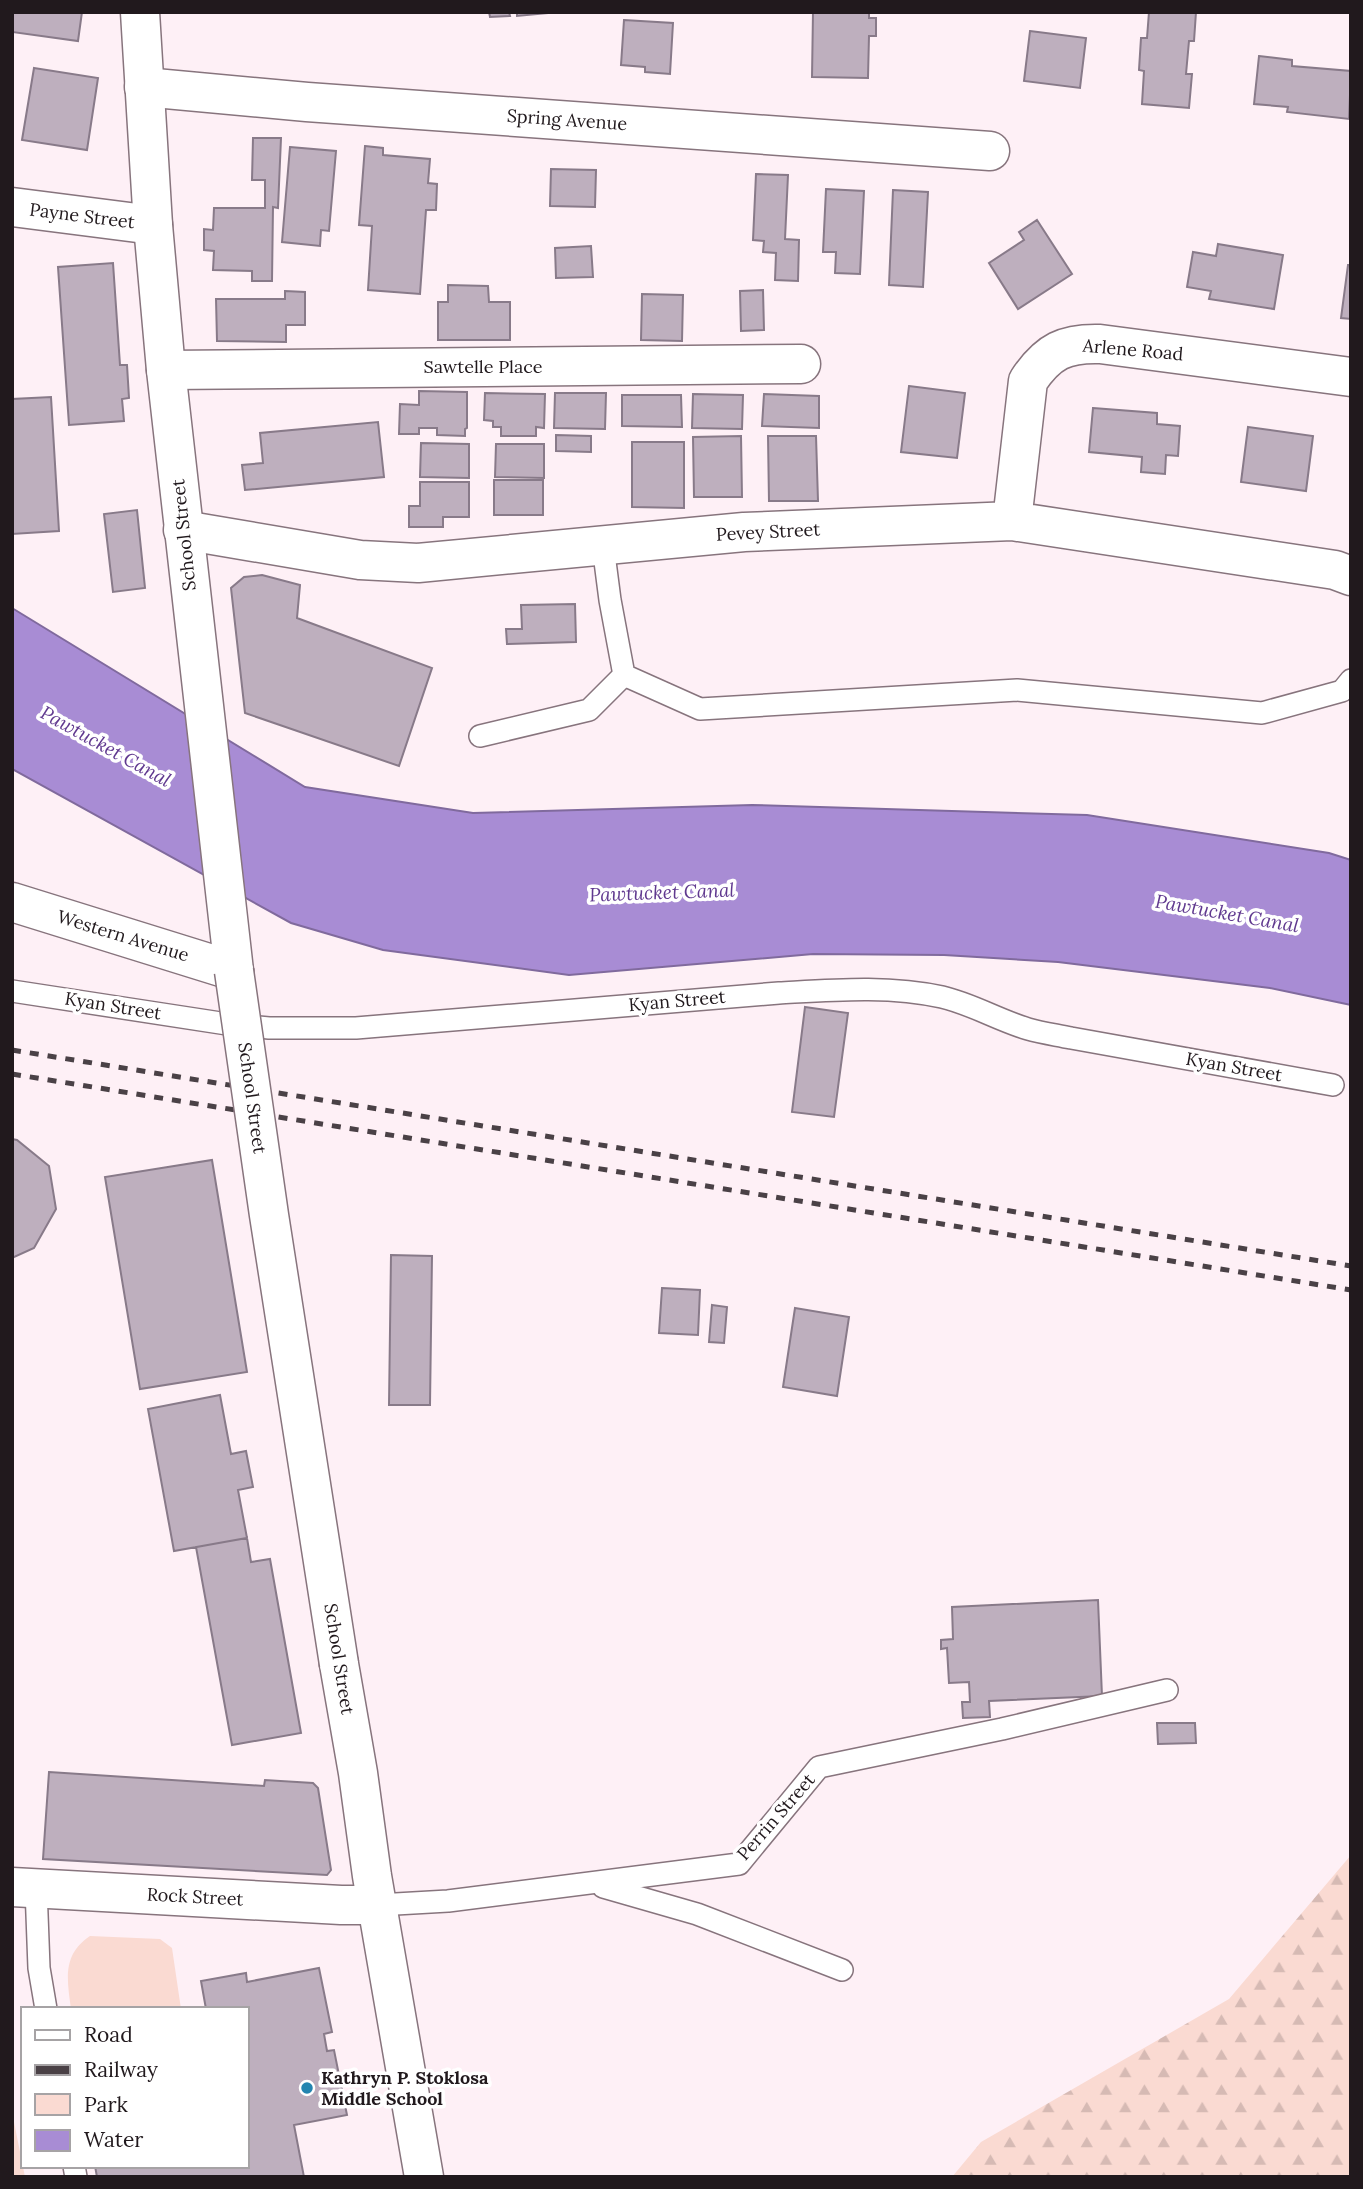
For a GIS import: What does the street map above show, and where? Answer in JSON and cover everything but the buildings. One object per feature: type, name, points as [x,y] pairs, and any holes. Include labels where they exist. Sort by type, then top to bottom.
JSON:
[{"type":"street","name":"School Street","points":[[139,12],[166,370],[234,971],[339,1664],[424,2177]]},
{"type":"street","name":"Spring Avenue","points":[[144,87],[307,102],[990,151]]},
{"type":"street","name":"Payne Street","points":[[12,206],[153,225]]},
{"type":"street","name":"Arlene Road","points":[[1012,521],[1028,381],[1040,362],[1058,350],[1079,343],[1100,344],[1351,377]]},
{"type":"street","name":"Sawtelle Place","points":[[166,370],[801,364]]},
{"type":"street","name":"Pevey Street","points":[[183,530],[359,561],[418,563],[744,532],[1012,521],[1335,570],[1351,576]]},
{"type":"street","name":"Western Avenue","points":[[12,902],[234,971]]},
{"type":"street","name":"Rock Street","points":[[24,1887],[378,1905]]},
{"type":"lane","points":[[603,546],[624,676]]},
{"type":"lane","points":[[624,676],[700,709],[1017,690],[1262,713],[1342,691],[1351,680]]},
{"type":"lane","points":[[480,736],[589,710],[624,676]]},
{"type":"lane","name":"Kyan Street","points":[[12,991],[227,1024],[310,1028],[356,1028],[779,993],[845,990],[906,992],[972,1005],[1039,1032],[1334,1085]]},
{"type":"lane","name":"Perrin Street","points":[[378,1905],[416,1905],[739,1864],[819,1767],[1002,1729],[1167,1690]]},
{"type":"lane","points":[[594,1884],[696,1914],[842,1970]]},
{"type":"lane","points":[[24,1887],[46,2007]]},
{"type":"green space","points":[[1351,1855],[1351,2177],[952,2177],[981,2142],[1229,1999]]},
{"type":"green space","points":[[90,1936],[160,1939],[172,1948],[181,2007],[71,2007],[68,1968],[81,1943]]},
{"type":"green space","points":[[12,2112],[21,2168],[25,2177],[12,2177]]},
{"type":"water","name":"Pawtucket Canal","points":[[12,608],[305,787],[473,813],[752,805],[1087,815],[1329,853],[1351,860],[1351,1005],[1270,988],[1058,962],[944,955],[813,954],[569,975],[383,950],[291,923],[12,769]]},
{"type":"railway","points":[[12,1050],[1351,1266]]},
{"type":"railway","points":[[12,1074],[1351,1290]]},
{"type":"place","name":"Kathryn P. Stoklosa Middle School","points":[[307,2088]]}]
